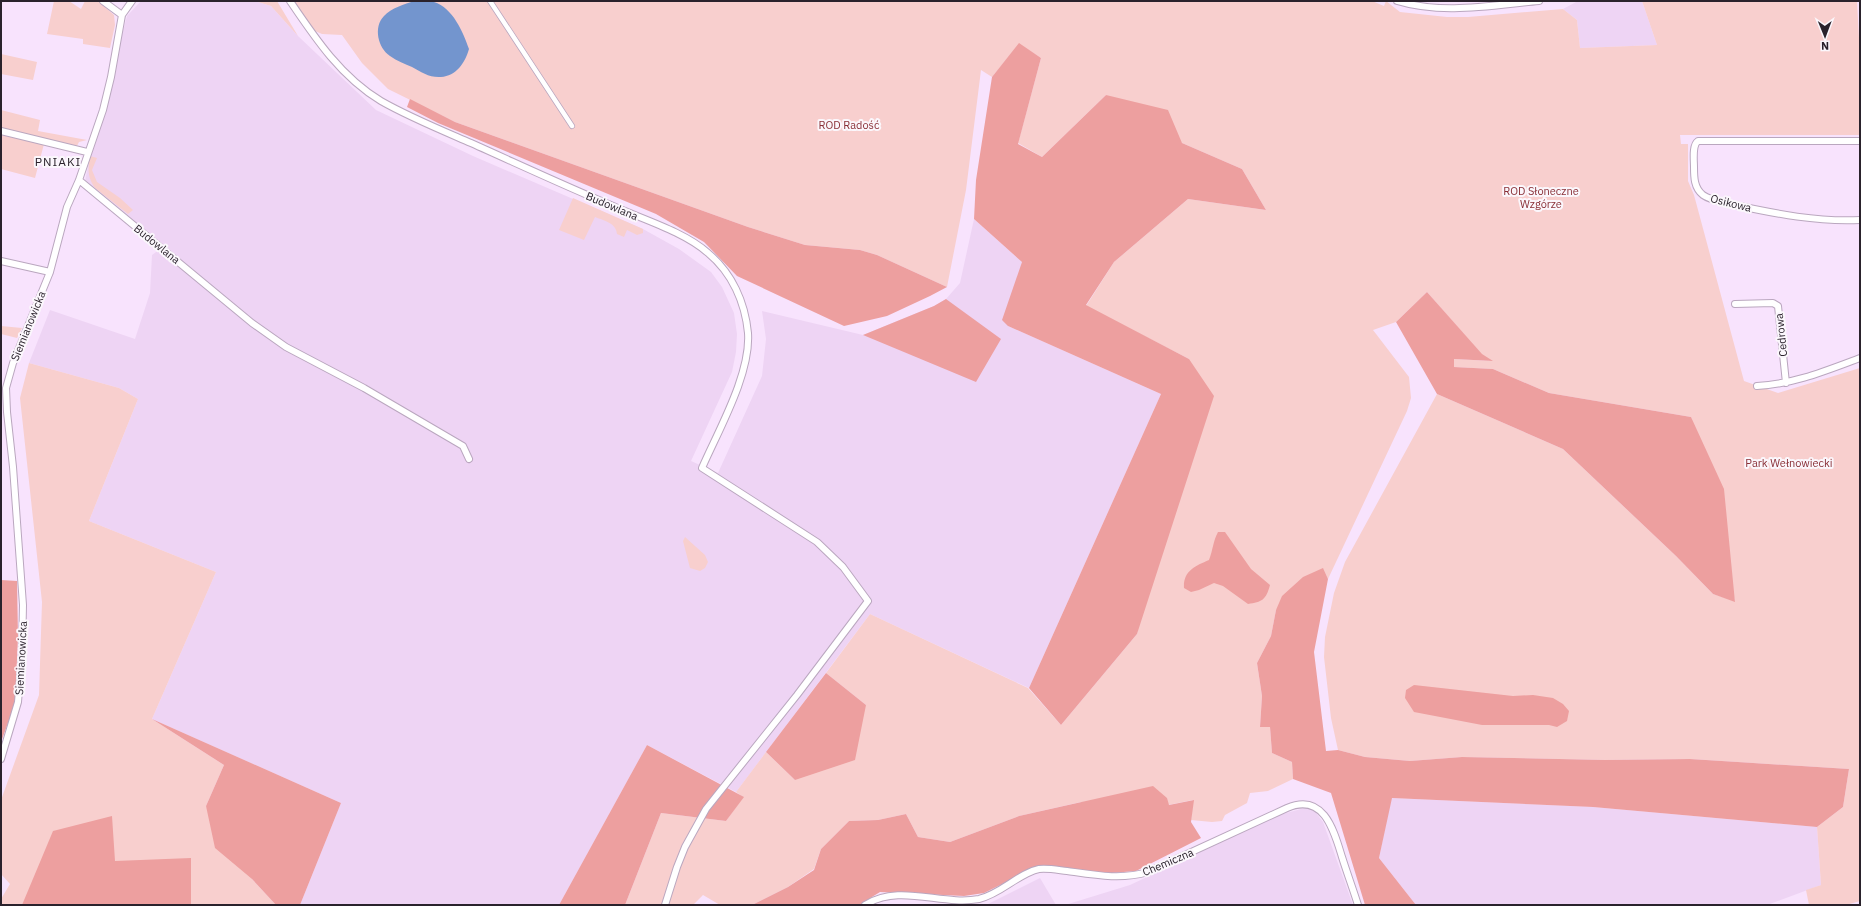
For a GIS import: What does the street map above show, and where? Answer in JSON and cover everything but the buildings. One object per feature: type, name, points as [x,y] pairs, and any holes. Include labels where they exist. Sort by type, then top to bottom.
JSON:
[{"type":"street","points":[[103,1],[122,15]]},
{"type":"street","name":"Siemianowicka","points":[[1,759],[18,702],[22,654],[23,605],[6,388],[13,363],[50,272],[67,207],[79,180],[102,110],[111,77],[122,15],[132,1]]},
{"type":"street","name":"Budowlana","points":[[290,1],[315,39],[328,55],[350,77],[381,101],[686,238],[707,252],[724,268],[740,295],[746,319],[748,346],[741,378],[702,468],[817,542],[843,567],[868,601],[797,695],[706,808],[682,854],[665,905]]},
{"type":"street","points":[[490,1],[572,126]]},
{"type":"street","points":[[1397,1],[1431,8],[1452,4],[1539,1]]},
{"type":"street","points":[[1,131],[87,152]]},
{"type":"street","name":"Osikowa","points":[[1860,141],[1698,141],[1695,146],[1694,177],[1696,186],[1700,192],[1710,199],[1780,215],[1840,221],[1860,220]]},
{"type":"street","name":"Budowlana","points":[[79,180],[234,308],[286,347],[364,388],[463,446],[469,459]]},
{"type":"street","points":[[1,261],[50,272]]},
{"type":"street","name":"Cedrowa","points":[[1735,304],[1773,303],[1778,306],[1786,383]]},
{"type":"street","points":[[1756,386],[1786,383],[1806,378],[1860,358]]},
{"type":"street","name":"Chemiczna","points":[[865,905],[880,898],[896,895],[957,900],[981,898],[1040,869],[1114,877],[1135,876],[1148,872],[1287,808],[1299,804],[1308,805],[1315,808],[1328,820],[1337,839],[1358,905]]},
{"type":"shaded area","points":[[141,1],[255,1],[271,6],[298,36],[376,110],[473,156],[643,229],[679,249],[711,272],[722,287],[734,313],[737,334],[736,352],[732,372],[691,461],[718,473],[762,376],[766,339],[762,311],[863,335],[934,306],[946,299],[960,283],[974,219],[1022,262],[1008,326],[1161,394],[1029,688],[870,614],[736,792],[647,745],[559,905],[300,905],[341,803],[152,719],[216,572],[89,521],[138,399],[119,388],[29,363],[50,310],[135,339],[150,293],[152,255],[163,247],[85,181],[90,156],[127,16]]},
{"type":"shaded area","points":[[1578,1],[1642,1],[1657,45],[1580,48],[1577,20],[1563,9]]},
{"type":"shaded area","points":[[1019,43],[1041,58],[1018,144],[1042,157],[1106,95],[1168,110],[1182,143],[1242,169],[1266,210],[1188,199],[1114,262],[1086,305],[1189,359],[1214,396],[1137,634],[1061,725],[1029,688],[1161,394],[1008,326],[1002,320],[1022,262],[974,219],[976,180],[992,77]]},
{"type":"shaded area","points":[[410,99],[455,122],[748,227],[805,245],[860,250],[877,255],[947,287],[887,316],[844,326],[737,276],[704,242],[656,214],[438,123],[407,107]]},
{"type":"shaded area","points":[[1427,292],[1482,354],[1493,361],[1454,359],[1454,367],[1493,369],[1549,393],[1691,417],[1724,489],[1735,602],[1713,594],[1676,556],[1563,449],[1437,394],[1396,322]]},
{"type":"shaded area","points":[[946,299],[1001,339],[976,382],[863,335],[934,306]]},
{"type":"shaded area","points":[[1218,532],[1225,532],[1251,569],[1270,585],[1267,594],[1260,601],[1248,604],[1223,586],[1214,583],[1191,592],[1184,588],[1184,582],[1188,573],[1195,567],[1209,560]]},
{"type":"shaded area","points":[[1323,568],[1328,579],[1314,652],[1326,751],[1338,750],[1365,757],[1410,761],[1462,757],[1605,760],[1690,759],[1849,769],[1843,807],[1817,827],[1593,807],[1392,798],[1379,858],[1416,905],[1365,905],[1331,793],[1293,779],[1292,762],[1272,753],[1270,727],[1260,727],[1262,696],[1257,663],[1271,636],[1276,610],[1282,596],[1303,577]]},
{"type":"shaded area","points":[[1,580],[17,581],[18,637],[15,704],[1,742]]},
{"type":"shaded area","points":[[826,673],[866,705],[855,760],[795,780],[766,752]]},
{"type":"shaded area","points":[[1414,685],[1513,696],[1533,695],[1553,698],[1563,704],[1569,711],[1567,721],[1557,727],[1549,725],[1482,725],[1414,712],[1405,698],[1406,690]]},
{"type":"shaded area","points":[[152,719],[341,803],[300,905],[276,905],[252,879],[215,848],[206,806],[224,765]]},
{"type":"shaded area","points":[[647,745],[744,797],[726,821],[661,813],[625,905],[559,905]]},
{"type":"shaded area","points":[[1153,786],[1167,798],[1169,805],[1194,800],[1191,822],[1201,838],[1136,871],[1111,873],[1037,867],[984,893],[964,896],[880,892],[859,905],[752,905],[788,887],[814,870],[821,849],[849,821],[878,820],[906,814],[918,837],[950,842],[1019,816]]},
{"type":"shaded area","points":[[1391,798],[1593,807],[1817,827],[1821,885],[1767,905],[1416,905],[1379,858]]},
{"type":"shaded area","points":[[1301,809],[1313,809],[1323,822],[1353,905],[1065,905],[1130,885],[1279,815]]},
{"type":"shaded area","points":[[112,816],[115,861],[191,858],[191,905],[22,905],[53,831]]},
{"type":"shaded area","points":[[1040,878],[1056,905],[986,905]]},
{"type":"green space","points":[[54,1],[69,1],[81,9],[85,1],[98,1],[114,15],[115,25],[110,48],[83,44],[83,39],[47,34]]},
{"type":"green space","points":[[255,1],[277,1],[298,36],[271,6]]},
{"type":"green space","points":[[294,1],[1372,1],[1384,6],[1386,1],[1400,12],[1447,17],[1468,17],[1563,9],[1577,20],[1580,48],[1657,45],[1642,1],[1857,1],[1860,56],[1860,135],[1680,135],[1681,144],[1688,144],[1688,181],[1694,195],[1744,381],[1778,393],[1860,368],[1860,901],[1846,905],[1809,905],[1806,890],[1821,885],[1817,827],[1843,807],[1849,769],[1690,759],[1605,760],[1462,757],[1410,761],[1365,757],[1338,750],[1331,718],[1324,657],[1325,637],[1334,593],[1345,562],[1437,394],[1563,449],[1676,556],[1713,594],[1735,601],[1691,417],[1549,393],[1493,369],[1454,367],[1454,359],[1492,361],[1482,355],[1427,292],[1396,322],[1373,330],[1409,377],[1411,398],[1407,411],[1328,579],[1323,569],[1276,610],[1271,636],[1257,663],[1262,696],[1260,727],[1270,727],[1272,753],[1292,762],[1293,779],[1268,791],[1250,793],[1247,803],[1225,815],[1222,821],[1212,822],[1191,820],[1193,800],[1168,805],[1081,802],[1019,816],[950,842],[918,837],[906,814],[878,820],[849,821],[821,849],[814,869],[788,887],[752,905],[720,905],[703,895],[693,905],[625,905],[661,813],[726,821],[743,797],[736,792],[766,752],[795,780],[866,705],[826,673],[870,614],[1028,688],[1061,725],[1137,634],[1189,359],[1086,306],[1114,262],[1188,199],[1266,210],[1242,169],[1182,143],[1106,95],[1042,157],[1018,143],[1041,58],[1019,44],[992,77],[981,70],[966,190],[947,287],[877,255],[860,250],[805,245],[748,227],[455,122],[388,89],[362,63],[342,35],[322,34],[315,31]]},
{"type":"green space","points":[[1,54],[37,62],[33,80],[1,74]]},
{"type":"green space","points":[[1,110],[40,120],[38,131],[87,140],[79,142],[77,146],[1,128]]},
{"type":"green space","points":[[1,135],[44,144],[35,178],[1,169]]},
{"type":"green space","points":[[90,156],[97,158],[92,170],[97,182],[120,198],[133,210],[128,214],[95,188],[89,172]]},
{"type":"green space","points":[[573,198],[643,229],[643,233],[637,235],[627,230],[624,237],[617,234],[615,227],[606,221],[595,217],[584,240],[559,230]]},
{"type":"green space","points":[[1,326],[22,328],[17,338],[1,334]]},
{"type":"green space","points":[[29,363],[119,388],[138,399],[89,521],[216,572],[152,719],[224,765],[206,806],[252,879],[276,905],[1,905],[1,899],[10,884],[1,874],[1,800],[39,695],[42,602],[20,398]]},
{"type":"green space","points":[[685,537],[705,555],[708,562],[705,568],[700,571],[690,568],[683,541]]},
{"type":"water","points":[[414,1],[434,2],[447,9],[464,35],[469,49],[462,64],[451,74],[441,77],[433,77],[393,58],[382,48],[378,37],[378,31],[384,16],[398,7]]},
{"type":"district","name":"PNIAKI","points":[[58,162]]},
{"type":"park label","name":"ROD Radość","points":[[849,125]]},
{"type":"park label","name":"ROD Słoneczne Wzgórze","points":[[1541,197]]},
{"type":"park label","name":"Park Wełnowiecki","points":[[1789,463]]}]
